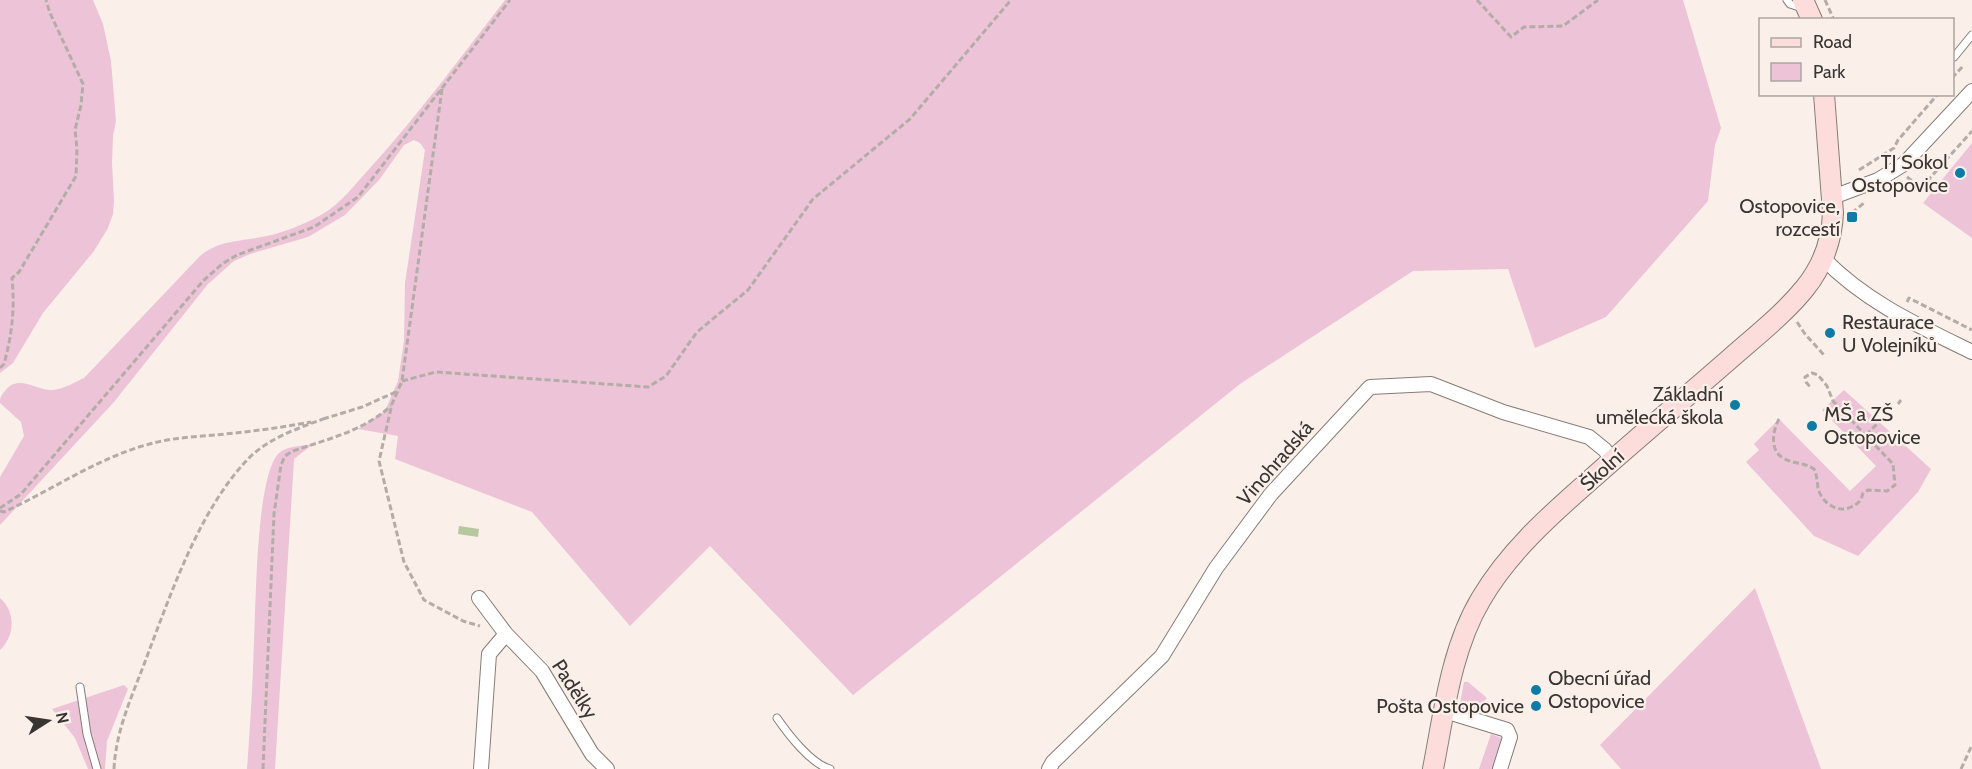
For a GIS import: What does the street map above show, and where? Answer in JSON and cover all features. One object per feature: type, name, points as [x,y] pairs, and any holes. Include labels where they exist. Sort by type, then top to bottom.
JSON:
[{"type":"street","points":[[1833,197],[1878,180],[1904,164],[1972,91]]},
{"type":"street","name":"Školní","points":[[1433,769],[1460,647],[1480,600],[1512,555],[1612,460],[1773,322],[1806,287],[1823,258],[1833,228],[1833,197],[1824,96]]},
{"type":"street","points":[[1823,258],[1840,276],[1905,319],[1972,352]]},
{"type":"street","name":"Vinohradská","points":[[1049,769],[1053,762],[1162,656],[1216,568],[1271,494],[1370,387],[1431,384],[1503,412],[1589,437],[1605,450],[1612,460]]},
{"type":"street","name":"Padělky","points":[[479,598],[506,634],[542,671],[592,753],[607,769]]},
{"type":"street","points":[[481,769],[489,654],[506,634]]},
{"type":"street","points":[[1444,711],[1507,730],[1510,742],[1500,769]]},
{"type":"lane","points":[[1954,57],[1972,35]]},
{"type":"lane","points":[[80,687],[87,734],[97,769]]},
{"type":"lane","points":[[777,718],[808,755],[830,769]]},
{"type":"path","points":[[0,368],[4,364],[12,326],[14,299],[12,278],[19,272],[76,176],[75,130],[81,105],[82,84],[46,0]]},
{"type":"path","points":[[0,510],[21,494],[203,281],[222,264],[237,255],[314,227],[358,197],[510,0]]},
{"type":"path","points":[[402,381],[436,372],[648,387],[666,376],[697,332],[748,290],[813,199],[910,119],[1011,0]]},
{"type":"path","points":[[1477,0],[1510,37],[1524,27],[1563,26],[1598,0]]},
{"type":"path","points":[[1806,6],[1830,18]]},
{"type":"path","points":[[443,87],[402,381],[392,404],[379,461],[404,562],[424,600],[464,621],[506,634]]},
{"type":"path","points":[[1851,176],[1894,148],[1898,140],[1936,96]]},
{"type":"path","points":[[1850,220],[1852,211]]},
{"type":"path","points":[[1904,308],[1909,298],[1972,330]]},
{"type":"path","points":[[1794,318],[1824,355]]},
{"type":"path","points":[[1805,334],[1809,330]]},
{"type":"path","points":[[1779,419],[1773,436],[1777,453],[1782,458],[1804,462],[1814,469],[1822,498],[1830,505],[1838,509],[1847,509],[1857,504],[1868,489],[1887,491],[1895,485],[1893,464],[1833,401],[1827,386],[1818,375],[1812,373],[1805,376],[1811,388]]},
{"type":"path","points":[[114,769],[115,752],[126,709],[171,592],[194,542],[224,489],[248,459],[284,433],[362,407],[398,391]]},
{"type":"path","points":[[263,769],[274,514],[281,465],[285,456],[294,451],[358,429],[378,417],[392,404]]},
{"type":"path","points":[[0,510],[4,512],[108,459],[146,445],[175,439],[282,428],[323,419]]},
{"type":"path","points":[[1866,435],[1879,422]]},
{"type":"path","points":[[1961,769],[1972,745]]},
{"type":"green space","points":[[0,0],[93,0],[103,24],[111,61],[116,121],[112,163],[114,201],[113,214],[108,228],[94,251],[43,313],[13,363],[0,373]]},
{"type":"green space","points":[[505,0],[1683,0],[1721,128],[1715,145],[1708,201],[1606,317],[1535,348],[1508,269],[1413,271],[1240,384],[853,695],[710,546],[630,626],[532,512],[395,459],[398,436],[358,429],[385,411],[398,381],[404,341],[405,283],[425,150],[420,143],[414,140],[404,145],[379,180],[345,215],[308,237],[234,261],[208,284],[114,402],[0,525],[0,477],[24,436],[21,422],[0,403],[5,391],[16,383],[53,390],[84,378],[207,251],[227,243],[264,237],[306,223],[335,205],[439,86]]},
{"type":"green space","name":"TJ Sokol Ostopovice","points":[[1972,143],[1972,238],[1923,203]]},
{"type":"green space","points":[[1844,390],[1931,469],[1918,492],[1858,556],[1814,536],[1746,462],[1759,450],[1754,444],[1779,419],[1850,491],[1876,466],[1822,410]]},
{"type":"green space","points":[[313,444],[294,459],[275,769],[247,769],[258,543],[265,489],[271,468],[281,451]]},
{"type":"green space","points":[[1755,588],[1821,769],[1621,769],[1600,745]]},
{"type":"green space","points":[[0,598],[9,610],[12,624],[9,638],[0,650]]},
{"type":"green space","points":[[1464,682],[1468,682],[1487,698],[1475,709],[1459,709]]},
{"type":"green space","points":[[124,685],[128,689],[107,741],[105,769],[88,769],[75,738],[52,709]]},
{"type":"green space","points":[[1491,734],[1509,741],[1499,769],[1479,769]]},
{"type":"shaded area","points":[[459,526],[479,529],[478,537],[458,534]]},
{"type":"place","name":"TJ Sokol Ostopovice","points":[[1960,173]]},
{"type":"place","name":"Ostopovice, rozcestí","points":[[1852,217]]},
{"type":"place","name":"Restaurace U Volejníků","points":[[1830,333]]},
{"type":"place","name":"Základní umělecká škola","points":[[1735,405]]},
{"type":"place","name":"MŠ a ZŠ Ostopovice","points":[[1812,426]]},
{"type":"place","name":"Obecní úřad Ostopovice","points":[[1536,690]]},
{"type":"place","name":"Pošta Ostopovice","points":[[1536,706]]}]
